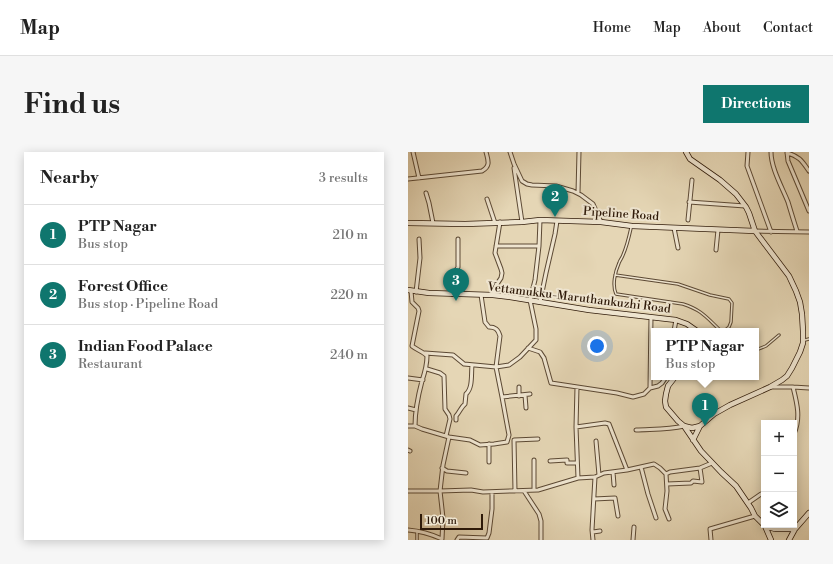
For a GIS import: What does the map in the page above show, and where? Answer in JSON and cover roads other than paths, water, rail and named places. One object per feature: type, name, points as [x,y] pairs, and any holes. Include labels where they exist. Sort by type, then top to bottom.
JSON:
[{"type":"main road","points":[[686,152],[690,159],[720,180],[736,194],[749,213],[755,231],[789,276],[800,302],[803,340],[800,352],[790,372],[782,380],[714,414],[700,426],[693,440]]},
{"type":"main road","name":"Pipeline Road","points":[[408,223],[465,224],[540,220],[601,222],[632,226],[755,231]]},
{"type":"main road","name":"Vettamukku-Maruthankuzhi Road","points":[[412,291],[493,295],[589,310],[676,320],[693,328]]},
{"type":"main road","points":[[673,380],[668,386],[666,394],[666,407],[684,426],[701,451],[736,486],[755,516],[761,522]]},
{"type":"main road","points":[[684,426],[692,428],[700,426]]},
{"type":"main road","points":[[790,540],[795,529],[809,513]]},
{"type":"main road","points":[[766,528],[771,540]]},
{"type":"main road","points":[[770,528],[775,530],[795,529]]},
{"type":"street","points":[[418,152],[413,153],[419,178]]},
{"type":"street","points":[[408,179],[482,171],[488,164],[486,152]]},
{"type":"street","points":[[510,152],[522,181],[532,185],[564,187],[578,193],[593,204],[601,222]]},
{"type":"street","points":[[578,193],[579,152]]},
{"type":"street","points":[[747,152],[747,166],[771,232]]},
{"type":"street","points":[[771,152],[773,166],[798,231]]},
{"type":"street","points":[[809,171],[798,158],[787,153],[788,161],[809,211]]},
{"type":"street","points":[[514,164],[522,222]]},
{"type":"street","points":[[688,220],[692,180]]},
{"type":"street","points":[[426,193],[433,223]]},
{"type":"street","points":[[487,199],[497,222],[495,253],[502,273],[493,295]]},
{"type":"street","points":[[689,202],[745,206]]},
{"type":"street","points":[[419,239],[420,258],[412,291],[412,302],[419,311],[410,345],[416,350],[424,353],[453,355],[464,364],[496,367],[509,365],[520,357],[536,340],[536,329],[530,300],[534,287],[540,220]]},
{"type":"street","points":[[540,302],[557,221]]},
{"type":"street","points":[[674,228],[678,248]]},
{"type":"street","points":[[716,250],[718,230]]},
{"type":"street","name":"Pipeline Road","points":[[755,231],[809,232]]},
{"type":"street","points":[[452,294],[454,274],[458,267],[458,239]]},
{"type":"street","points":[[496,246],[538,246]]},
{"type":"street","points":[[408,426],[415,426],[422,430],[447,437],[470,440],[480,445],[507,442],[509,435],[496,367],[499,332],[497,329],[489,326],[485,322],[481,295]]},
{"type":"street","points":[[650,388],[651,317]]},
{"type":"street","points":[[675,328],[676,320]]},
{"type":"street","points":[[528,348],[540,352],[544,358],[551,384],[633,396],[644,394],[650,388],[658,386],[664,380]]},
{"type":"street","points":[[415,426],[416,410],[427,369],[427,356],[424,353]]},
{"type":"street","points":[[456,420],[456,416],[460,412],[462,406],[466,404],[466,394],[469,392],[472,365]]},
{"type":"street","points":[[408,530],[434,535],[443,540],[443,518],[440,491],[450,419],[445,409],[444,376],[440,373],[427,369]]},
{"type":"street","points":[[408,378],[423,380]]},
{"type":"street","points":[[519,387],[519,396]]},
{"type":"street","points":[[577,387],[576,427],[578,478]]},
{"type":"street","points":[[770,387],[809,388]]},
{"type":"street","points":[[793,387],[798,410],[797,428]]},
{"type":"street","points":[[502,397],[530,394]]},
{"type":"street","points":[[525,395],[526,408]]},
{"type":"street","points":[[408,408],[416,410]]},
{"type":"street","points":[[576,427],[605,423],[609,424],[627,470]]},
{"type":"street","points":[[636,430],[676,428],[684,426]]},
{"type":"street","points":[[515,491],[514,440],[538,439]]},
{"type":"street","points":[[596,441],[599,475]]},
{"type":"street","points":[[489,444],[489,462]]},
{"type":"street","points":[[534,460],[534,490]]},
{"type":"street","points":[[550,462],[567,460],[567,463],[577,463]]},
{"type":"street","points":[[666,474],[670,472],[700,468],[712,463]]},
{"type":"street","points":[[408,492],[471,490],[492,492],[534,490],[578,478],[595,477],[654,464],[666,474],[667,491],[665,508],[668,519]]},
{"type":"street","points":[[641,467],[656,518]]},
{"type":"street","points":[[442,468],[446,471],[466,473]]},
{"type":"street","points":[[667,484],[691,483],[693,481],[702,482],[700,468]]},
{"type":"street","points":[[613,472],[614,485]]},
{"type":"street","points":[[593,540],[592,532],[595,477]]},
{"type":"street","points":[[523,491],[539,514],[541,520],[540,540]]},
{"type":"street","points":[[457,540],[460,537],[487,538],[490,533],[492,492]]},
{"type":"street","points":[[748,503],[761,494]]},
{"type":"street","points":[[594,499],[615,498],[618,516]]},
{"type":"street","points":[[711,540],[710,529],[755,516]]},
{"type":"street","points":[[633,540],[634,527]]},
{"type":"street","points":[[592,532],[600,531]]},
{"type":"lane","points":[[632,226],[623,257],[619,263],[615,275],[614,290],[616,294],[683,304],[703,313],[719,328]]},
{"type":"lane","points":[[615,275],[678,284],[710,295],[729,299],[732,303],[731,322],[727,328]]},
{"type":"lane","points":[[759,349],[766,346],[779,335]]},
{"type":"lane","points":[[803,340],[809,339]]},
{"type":"lane","points":[[417,531],[417,540]]},
{"type":"place","name":"Forest Office","points":[[555,217]]},
{"type":"place","name":"Indian Food Palace","points":[[456,301]]},
{"type":"place","name":"PTP Nagar","points":[[705,426]]}]
